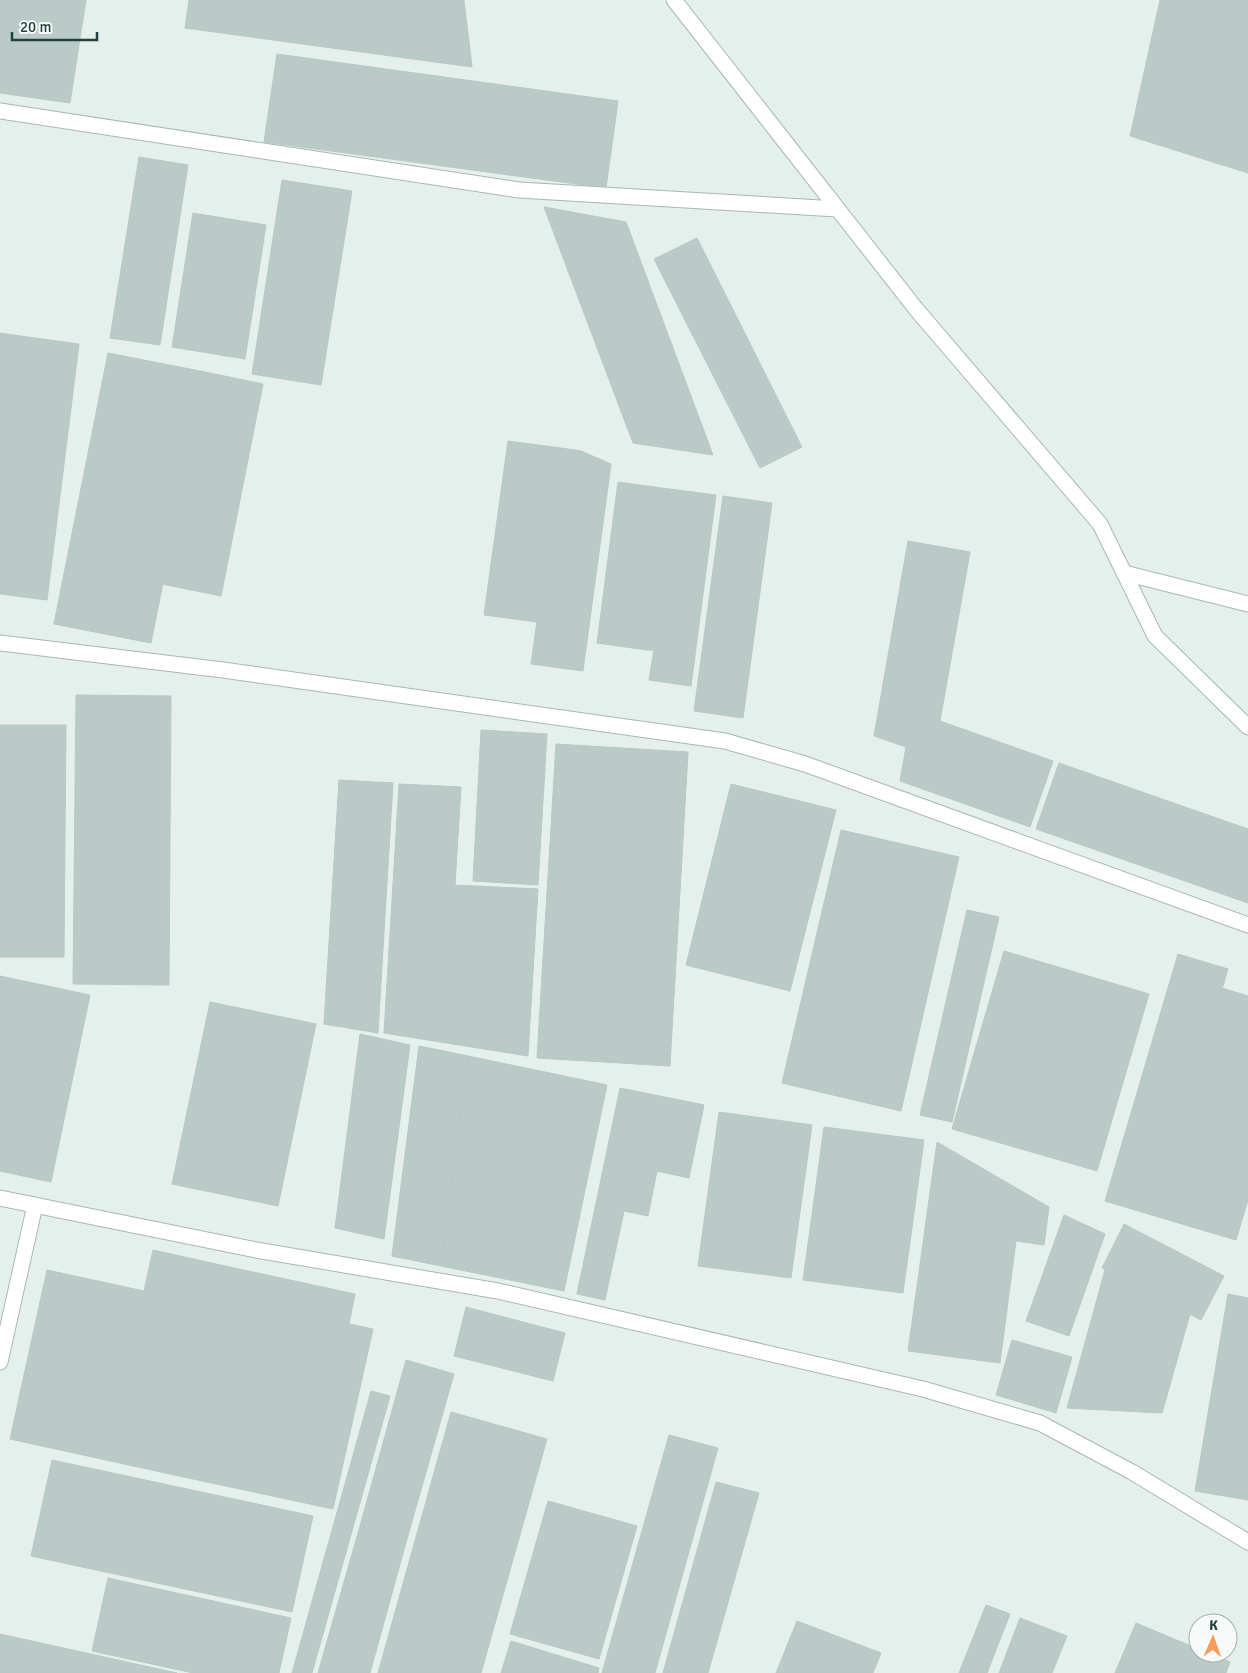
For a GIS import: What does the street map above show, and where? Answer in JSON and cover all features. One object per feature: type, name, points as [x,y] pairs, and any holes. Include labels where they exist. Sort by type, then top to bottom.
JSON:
[{"type":"street","points":[[674,0],[916,309],[1100,524],[1155,636],[1248,727]]},
{"type":"street","points":[[0,111],[519,190],[837,209]]},
{"type":"street","points":[[1124,574],[1248,604]]},
{"type":"street","points":[[0,643],[224,670],[724,741],[805,764],[1248,925]]},
{"type":"street","points":[[0,1198],[256,1250],[498,1291],[923,1389],[1040,1423],[1132,1472],[1248,1542]]},
{"type":"street","points":[[0,1362],[35,1205]]},
{"type":"building","points":[[0,0],[86,0],[70,103],[0,93]]},
{"type":"building","points":[[189,0],[464,0],[472,67],[185,28]]},
{"type":"building","points":[[1160,0],[1248,0],[1248,173],[1130,136]]},
{"type":"building","points":[[277,54],[618,101],[606,188],[264,142]]},
{"type":"building","points":[[139,157],[188,165],[160,345],[110,338]]},
{"type":"building","points":[[282,180],[352,191],[321,385],[252,374]]},
{"type":"building","points":[[544,207],[626,222],[713,455],[633,443]]},
{"type":"building","points":[[193,213],[266,225],[245,359],[172,347]]},
{"type":"building","points":[[697,238],[802,447],[760,468],[654,259]]},
{"type":"building","points":[[0,333],[28,337],[0,563]]},
{"type":"building","points":[[28,337],[79,344],[47,600],[0,594],[0,563]]},
{"type":"building","points":[[108,353],[205,372],[151,643],[54,624]]},
{"type":"building","points":[[205,372],[263,384],[221,596],[162,584]]},
{"type":"building","points":[[508,441],[561,448],[537,622],[484,615]]},
{"type":"building","points":[[561,448],[581,451],[611,464],[583,671],[531,664]]},
{"type":"building","points":[[618,482],[669,489],[647,650],[597,643]]},
{"type":"building","points":[[669,489],[716,495],[691,686],[649,680],[654,650],[647,650]]},
{"type":"building","points":[[723,496],[772,503],[743,718],[694,711]]},
{"type":"building","points":[[908,541],[970,552],[940,721],[1053,761],[1030,827],[900,781],[906,747],[874,736]]},
{"type":"building","points":[[76,695],[171,696],[169,985],[73,984]]},
{"type":"building","points":[[0,725],[66,725],[64,957],[0,957]]},
{"type":"building","points":[[481,730],[547,734],[538,885],[473,881]]},
{"type":"building","points":[[556,744],[688,752],[670,1066],[537,1058]]},
{"type":"building","points":[[1059,763],[1248,829],[1248,903],[1036,829]]},
{"type":"building","points":[[339,780],[393,783],[378,1033],[324,1024]]},
{"type":"building","points":[[399,784],[461,787],[455,885],[538,889],[528,1056],[384,1033]]},
{"type":"building","points":[[731,784],[836,810],[790,991],[686,965]]},
{"type":"building","points":[[841,830],[959,857],[901,1111],[782,1083]]},
{"type":"building","points":[[967,910],[999,917],[952,1122],[920,1115]]},
{"type":"building","points":[[1004,951],[1149,994],[1097,1171],[952,1129]]},
{"type":"building","points":[[1178,954],[1228,969],[1155,1216],[1105,1201]]},
{"type":"building","points":[[0,976],[90,995],[51,1182],[0,1171]]},
{"type":"building","points":[[1222,988],[1248,996],[1248,1200],[1236,1240],[1155,1216]]},
{"type":"building","points":[[210,1002],[316,1024],[278,1206],[172,1184]]},
{"type":"building","points":[[360,1034],[410,1045],[384,1239],[335,1228]]},
{"type":"building","points":[[419,1046],[468,1056],[441,1266],[392,1256]]},
{"type":"building","points":[[468,1056],[607,1085],[564,1291],[441,1266]]},
{"type":"building","points":[[620,1088],[704,1105],[689,1178],[657,1171],[648,1216],[624,1211],[605,1300],[577,1294]]},
{"type":"building","points":[[719,1112],[812,1125],[791,1278],[698,1266]]},
{"type":"building","points":[[824,1127],[924,1140],[903,1293],[803,1280]]},
{"type":"building","points":[[937,1142],[1049,1207],[1044,1245],[1016,1241],[1000,1363],[908,1351]]},
{"type":"building","points":[[1064,1215],[1105,1234],[1069,1336],[1026,1321]]},
{"type":"building","points":[[1124,1224],[1224,1276],[1201,1320],[1102,1268]]},
{"type":"building","points":[[153,1250],[225,1266],[179,1476],[10,1439],[47,1270],[144,1291]]},
{"type":"building","points":[[225,1266],[355,1294],[349,1324],[373,1329],[333,1509],[179,1476]]},
{"type":"building","points":[[1105,1270],[1190,1314],[1162,1413],[1067,1408]]},
{"type":"building","points":[[1228,1294],[1248,1298],[1248,1500],[1195,1491]]},
{"type":"building","points":[[466,1307],[565,1333],[553,1381],[454,1356]]},
{"type":"building","points":[[1012,1340],[1072,1357],[1056,1413],[996,1395]]},
{"type":"building","points":[[406,1360],[454,1374],[407,1539],[360,1526]]},
{"type":"building","points":[[371,1391],[390,1396],[312,1673],[292,1673]]},
{"type":"building","points":[[451,1412],[547,1439],[481,1673],[378,1673]]},
{"type":"building","points":[[669,1435],[718,1448],[655,1673],[602,1673]]},
{"type":"building","points":[[52,1460],[313,1516],[292,1612],[31,1556]]},
{"type":"building","points":[[716,1482],[759,1493],[708,1673],[663,1673]]},
{"type":"building","points":[[548,1501],[637,1526],[599,1659],[510,1634]]},
{"type":"building","points":[[360,1526],[407,1539],[370,1673],[318,1673]]},
{"type":"building","points":[[108,1578],[291,1618],[279,1673],[193,1673],[92,1651]]},
{"type":"building","points":[[986,1605],[1010,1614],[987,1673],[959,1673]]},
{"type":"building","points":[[1020,1618],[1067,1636],[1052,1673],[999,1673]]},
{"type":"building","points":[[797,1621],[881,1653],[873,1673],[776,1673]]},
{"type":"building","points":[[1136,1623],[1188,1645],[1188,1663],[1230,1663],[1226,1673],[1115,1673]]},
{"type":"building","points":[[0,1634],[177,1673],[0,1673]]},
{"type":"building","points":[[511,1641],[599,1668],[598,1673],[501,1673]]}]
